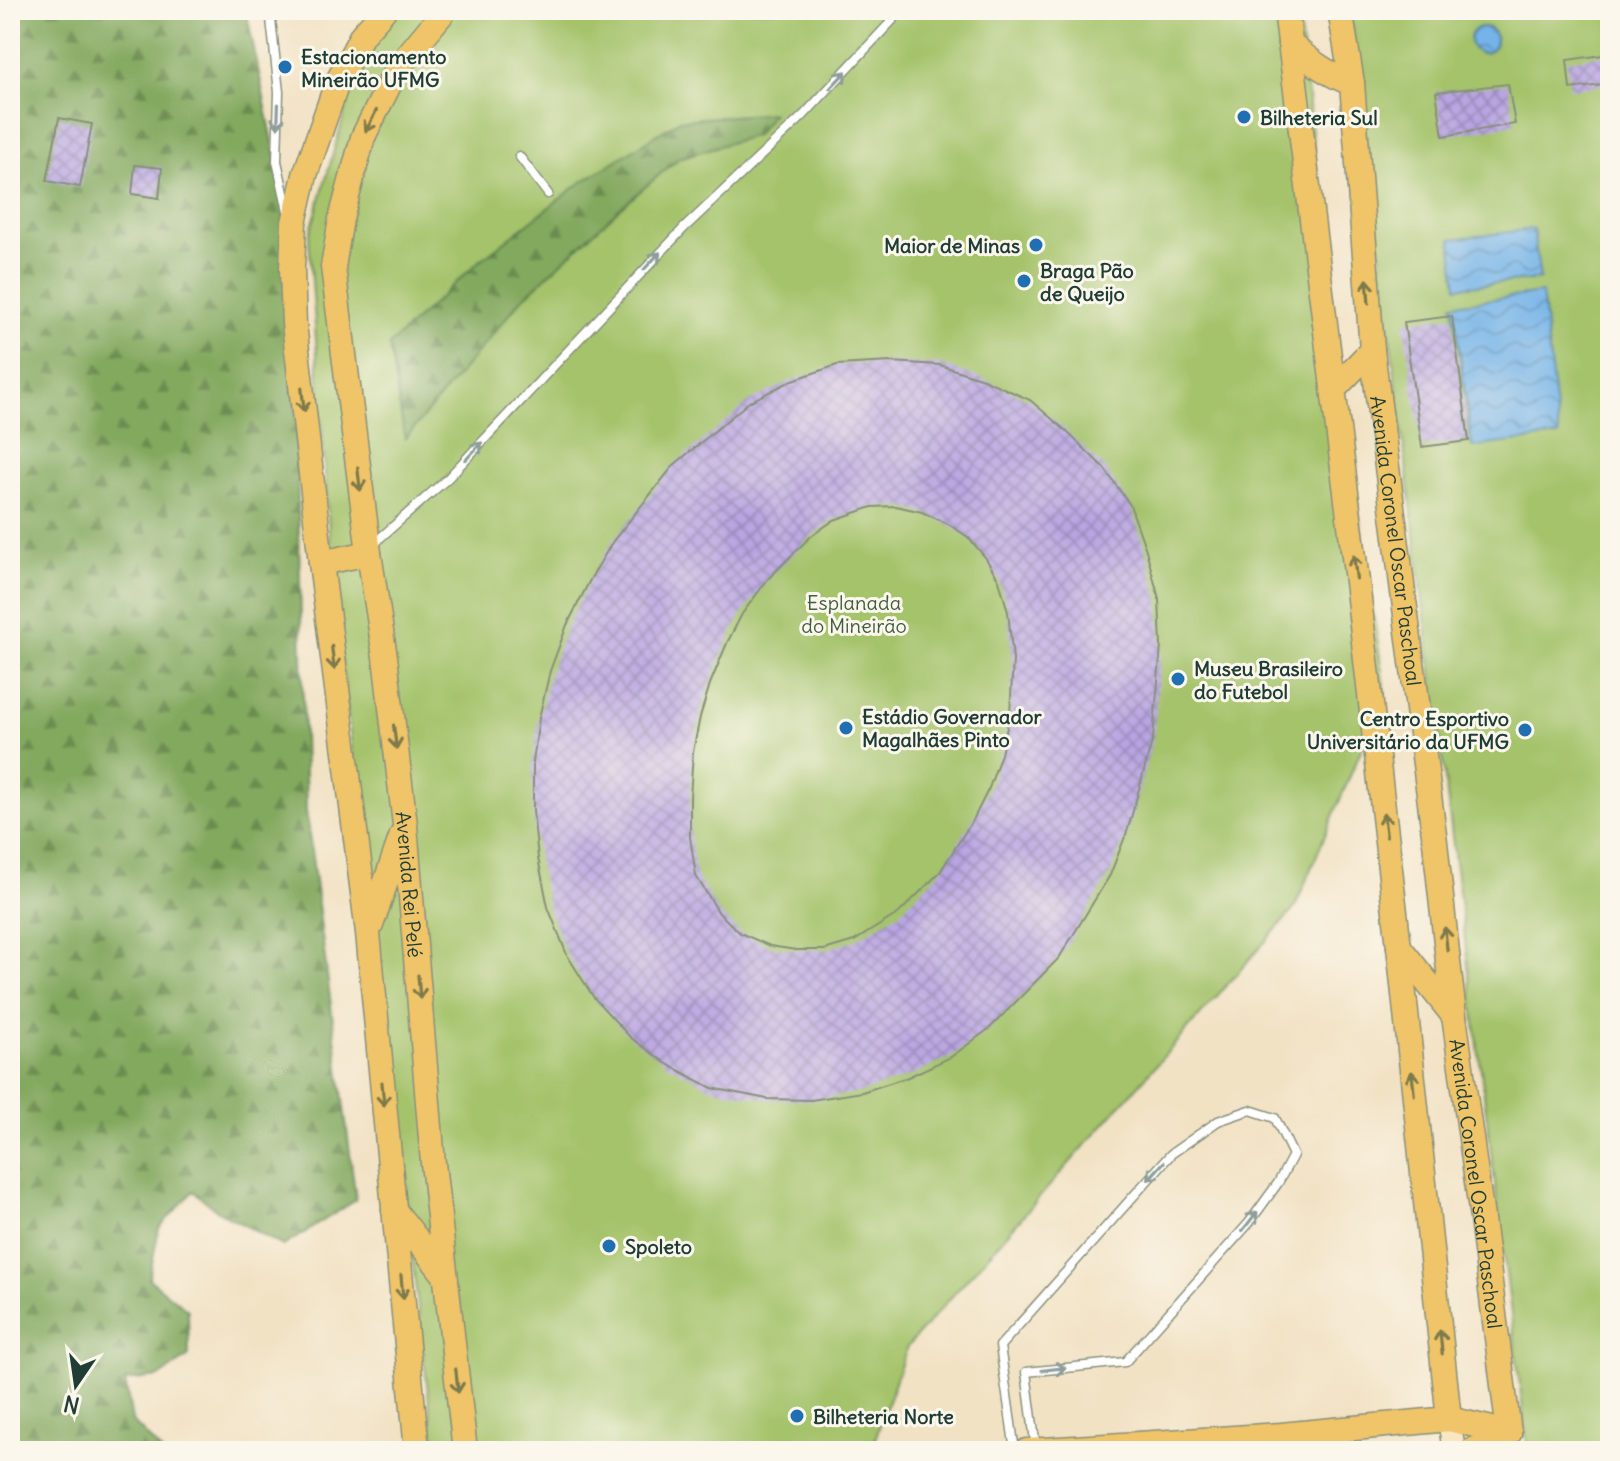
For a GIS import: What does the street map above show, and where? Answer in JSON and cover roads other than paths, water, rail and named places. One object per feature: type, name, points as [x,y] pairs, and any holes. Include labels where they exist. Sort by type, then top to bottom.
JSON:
[{"type":"main road","points":[[384,10],[362,35],[337,83],[305,175],[294,223],[292,269],[294,323],[321,563],[368,933],[417,1451]]},
{"type":"main road","name":"Avenida Rei Pelé","points":[[445,10],[398,67],[363,137],[341,219],[333,267],[405,825],[433,1163],[465,1451]]},
{"type":"main road","points":[[1286,10],[1399,947],[1449,1419]]},
{"type":"main road","name":"Avenida Coronel Oscar Paschoal","points":[[1340,10],[1352,83],[1372,350],[1510,1442]]},
{"type":"main road","points":[[1290,44],[1315,65],[1338,79],[1352,83]]},
{"type":"main road","points":[[1334,389],[1372,350]]},
{"type":"main road","points":[[321,563],[369,553]]},
{"type":"main road","points":[[368,933],[405,825]]},
{"type":"main road","points":[[1399,947],[1454,1016]]},
{"type":"main road","points":[[394,1210],[445,1275]]},
{"type":"main road","points":[[1031,1451],[1281,1435],[1449,1419],[1510,1442]]},
{"type":"main road","points":[[1471,1451],[1510,1442]]},
{"type":"street","points":[[1449,1419],[1454,1451]]},
{"type":"lane","points":[[270,10],[279,92],[277,161],[293,238]]},
{"type":"lane","points":[[369,553],[380,538],[448,478],[684,228],[803,116],[902,10]]},
{"type":"lane","points":[[519,156],[548,194]]},
{"type":"lane","points":[[1250,1110],[1275,1118],[1293,1155],[1278,1183],[1249,1223],[1125,1362],[1026,1372],[1031,1451],[1000,1346],[1171,1154],[1218,1121],[1250,1110]]},
{"type":"water","points":[[1483,27],[1492,31],[1496,40],[1492,49],[1483,53],[1474,49],[1470,40],[1474,31]]},
{"type":"water","points":[[1533,229],[1540,279],[1457,287],[1451,239]]},
{"type":"water","points":[[1542,293],[1559,436],[1472,447],[1453,304]]},
{"type":"place","name":"Estacionamento Mineirão UFMG","points":[[285,67]]},
{"type":"place","name":"Bilheteria Sul","points":[[1244,117]]},
{"type":"place","name":"Maior de Minas","points":[[1036,245]]},
{"type":"place","name":"Braga Pão de Queijo","points":[[1024,281]]},
{"type":"place","name":"Museu Brasileiro do Futebol","points":[[1178,679]]},
{"type":"place","name":"Estádio Governador Magalhães Pinto","points":[[846,728]]},
{"type":"place","name":"Centro Esportivo Universitário da UFMG","points":[[1525,730]]},
{"type":"place","name":"Spoleto","points":[[609,1246]]},
{"type":"place","name":"Bilheteria Norte","points":[[797,1416]]},
{"type":"park label","name":"Esplanada do Mineirão","points":[[854,614]]}]
